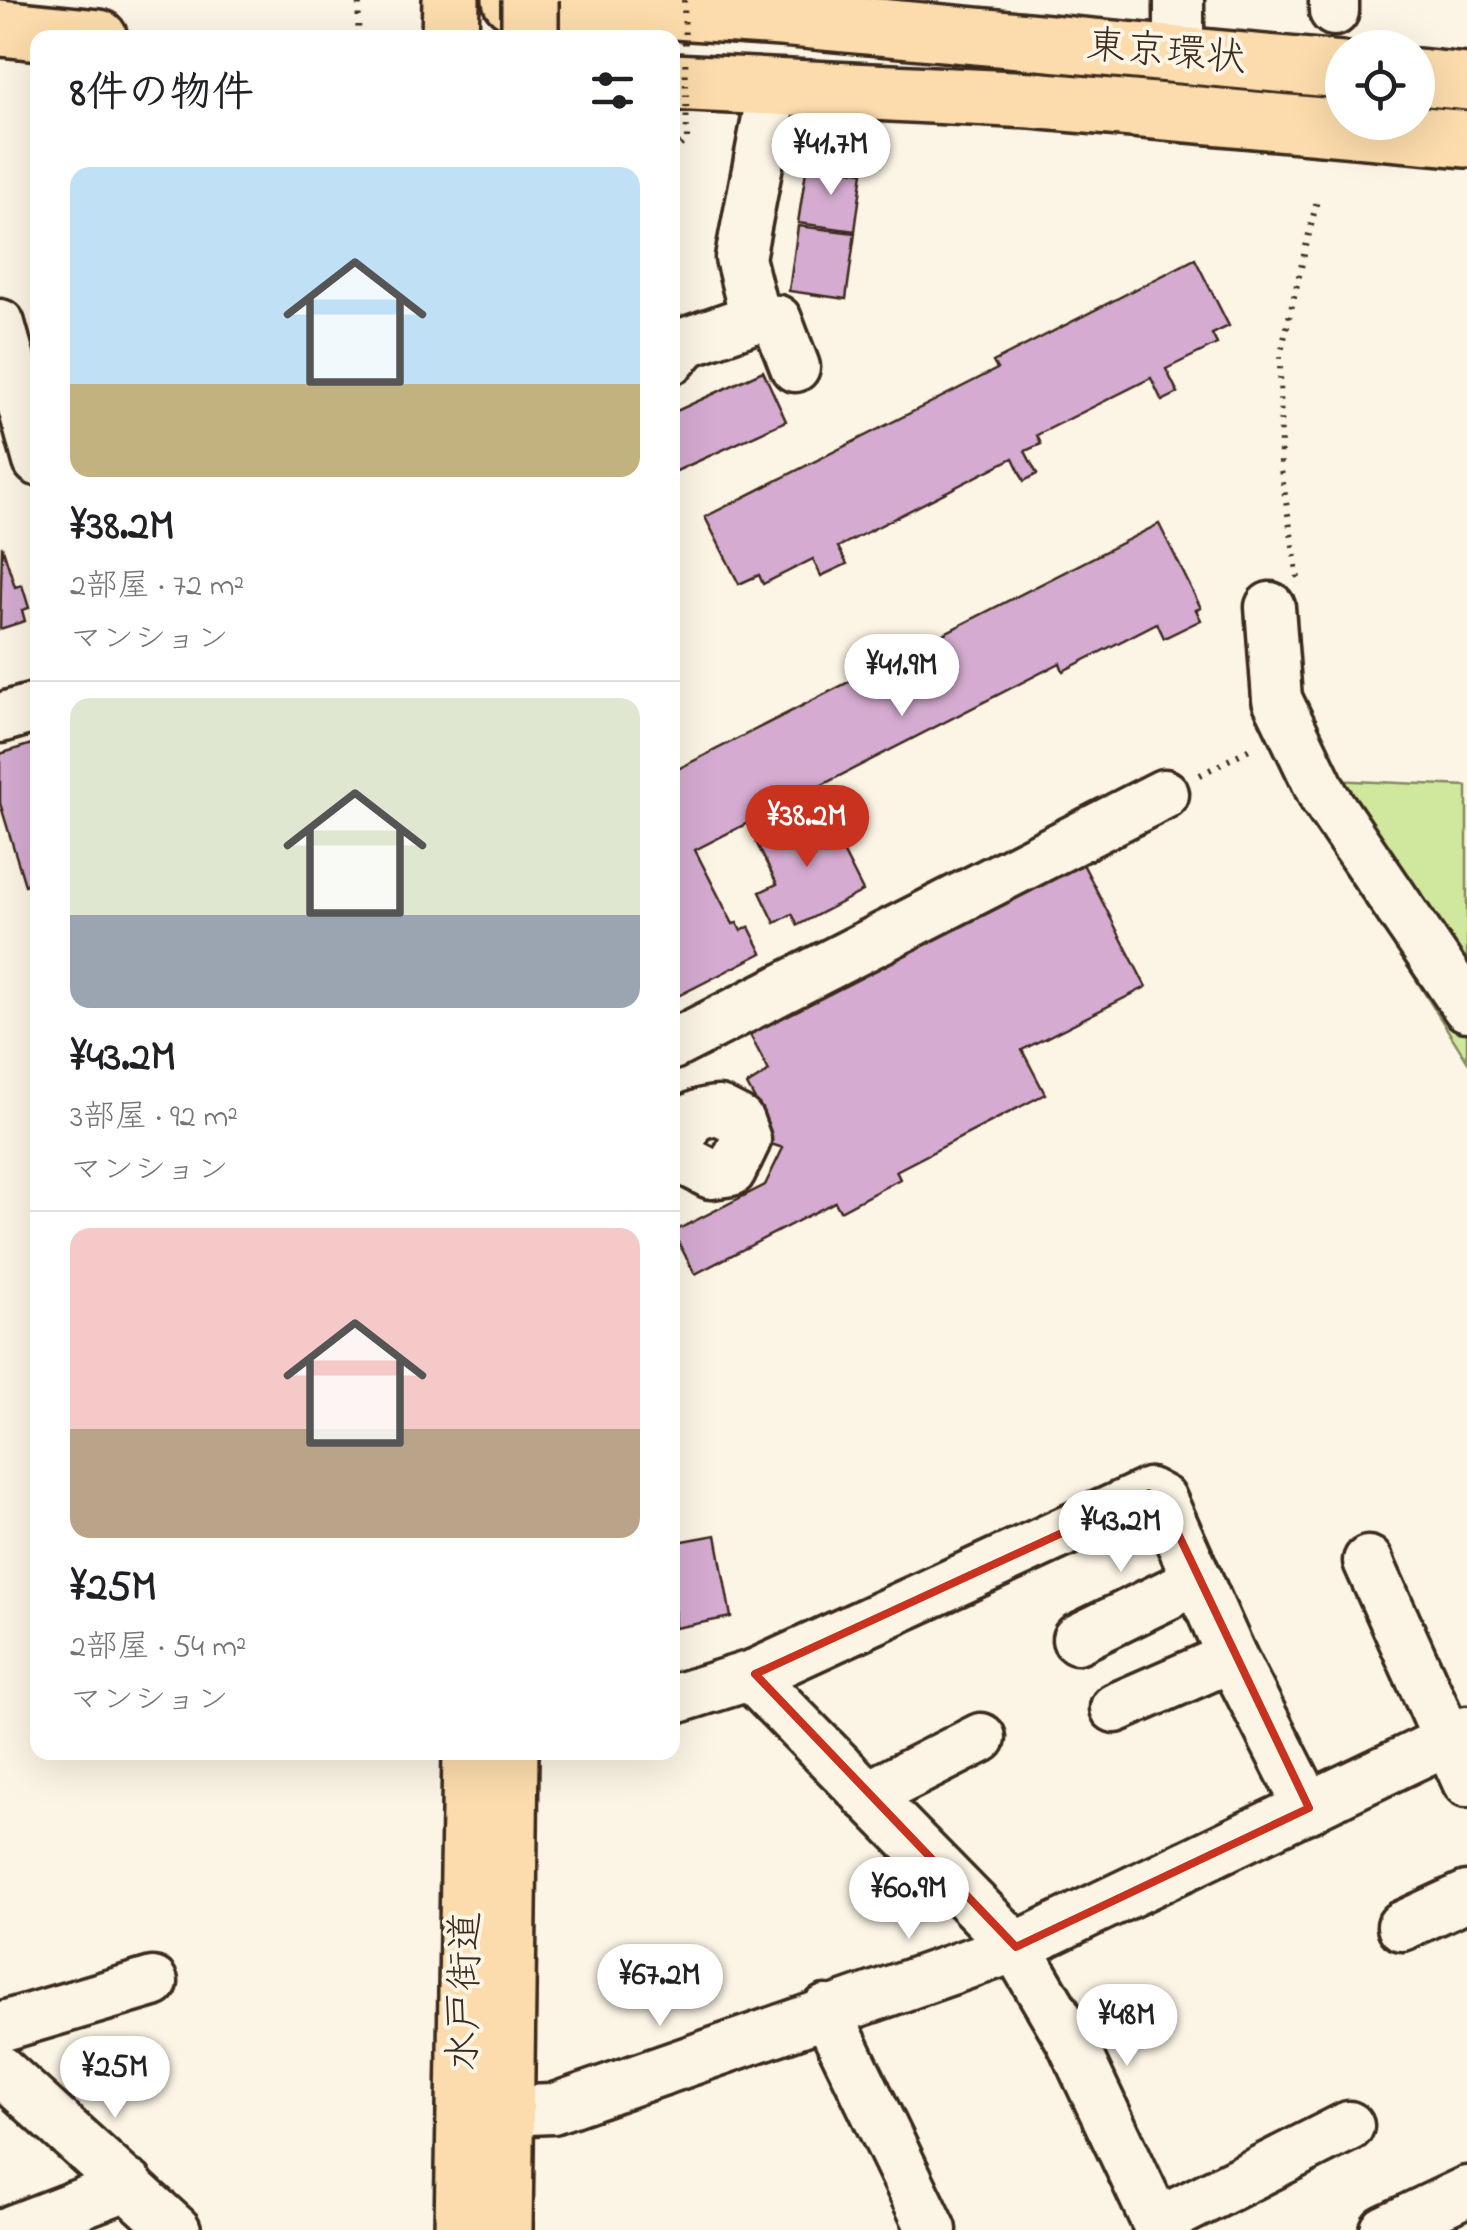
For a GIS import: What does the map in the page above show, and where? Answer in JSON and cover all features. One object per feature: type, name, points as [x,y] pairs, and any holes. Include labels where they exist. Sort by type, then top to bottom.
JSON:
[{"type":"highway","points":[[450,30],[451,0]]},
{"type":"highway","points":[[488,30],[489,0]]},
{"type":"highway","name":"東京環状","points":[[511,0],[563,10],[1325,68]]},
{"type":"highway","points":[[539,30],[563,10]]},
{"type":"highway","points":[[0,28],[30,31]]},
{"type":"highway","points":[[1435,79],[1467,82]]},
{"type":"highway","name":"東京環状","points":[[680,82],[1032,100],[1467,139]]},
{"type":"highway","points":[[450,1760],[469,1864]]},
{"type":"highway","name":"水戸街道","points":[[463,2230],[471,1760]]},
{"type":"highway","name":"水戸街道","points":[[504,2230],[510,1760]]},
{"type":"street","points":[[1178,0],[1179,55]]},
{"type":"street","points":[[755,318],[740,258],[773,87]]},
{"type":"street","points":[[680,341],[755,318],[777,320],[795,367]]},
{"type":"street","points":[[0,324],[30,432]]},
{"type":"street","points":[[1270,607],[1277,699],[1324,797],[1467,1007]]},
{"type":"street","points":[[0,718],[30,709]]},
{"type":"street","points":[[680,1041],[1164,794]]},
{"type":"street","points":[[680,1697],[755,1674],[1149,1493],[1162,1500],[1232,1656],[1309,1808]]},
{"type":"street","points":[[504,2110],[552,2110],[826,2010],[1016,1947],[1309,1808],[1460,1752],[1368,1561]]},
{"type":"street","points":[[1077,1639],[1198,1580]]},
{"type":"street","points":[[1115,1708],[1232,1656]]},
{"type":"street","points":[[755,1674],[762,1687],[1016,1947],[1071,2041],[1158,2226],[1349,2126]]},
{"type":"street","points":[[867,1796],[981,1738]]},
{"type":"street","points":[[1402,1926],[1467,1896]]},
{"type":"street","points":[[0,2027],[153,1982]]},
{"type":"street","points":[[826,2010],[932,2230]]},
{"type":"street","points":[[0,2070],[176,2230]]},
{"type":"street","points":[[12,2230],[129,2185]]},
{"type":"street","points":[[1385,2230],[1444,2210]]},
{"type":"path","points":[[358,0],[358,30]]},
{"type":"path","points":[[680,146],[687,140],[684,0]]},
{"type":"path","points":[[1270,607],[1287,598],[1299,575],[1281,470],[1280,356],[1318,196]]},
{"type":"path","points":[[1164,794],[1290,727]]},
{"type":"highlighted area","points":[[1149,1493],[1162,1500],[1309,1808],[1016,1947],[755,1674]]},
{"type":"green space","points":[[1331,780],[1467,786],[1467,1061],[1296,788]]},
{"type":"building","points":[[807,164],[863,172],[855,231],[798,223]]},
{"type":"building","points":[[798,226],[855,233],[846,299],[789,291]]},
{"type":"building","points":[[1195,259],[1229,326],[1212,334],[1217,344],[1166,369],[1178,393],[1162,401],[1151,378],[1037,435],[1041,444],[1025,451],[1037,474],[1024,481],[1013,458],[838,547],[847,564],[821,576],[813,559],[763,584],[759,575],[739,584],[705,517],[997,369],[993,362]]},
{"type":"building","points":[[763,371],[786,421],[680,469],[680,409]]},
{"type":"building","points":[[1159,524],[1201,608],[1196,610],[1201,620],[1164,638],[1157,623],[1063,671],[1060,663],[695,850],[733,924],[737,923],[741,931],[749,927],[762,953],[680,995],[680,768]]},
{"type":"building","points":[[2,546],[15,587],[22,585],[29,608],[22,610],[25,621],[0,629]]},
{"type":"building","points":[[30,745],[30,883],[25,885],[0,803],[0,754]]},
{"type":"building","points":[[821,808],[863,891],[798,925],[792,914],[775,923],[760,892],[777,884],[756,842]]},
{"type":"building","points":[[1081,860],[1146,987],[1022,1050],[1045,1094],[896,1171],[900,1179],[840,1211],[835,1202],[695,1274],[680,1245],[680,1228],[765,1185],[783,1148],[762,1141],[764,1116],[747,1085],[769,1071],[748,1031]]},
{"type":"building","points":[[716,1535],[731,1617],[680,1627],[680,1542]]}]
